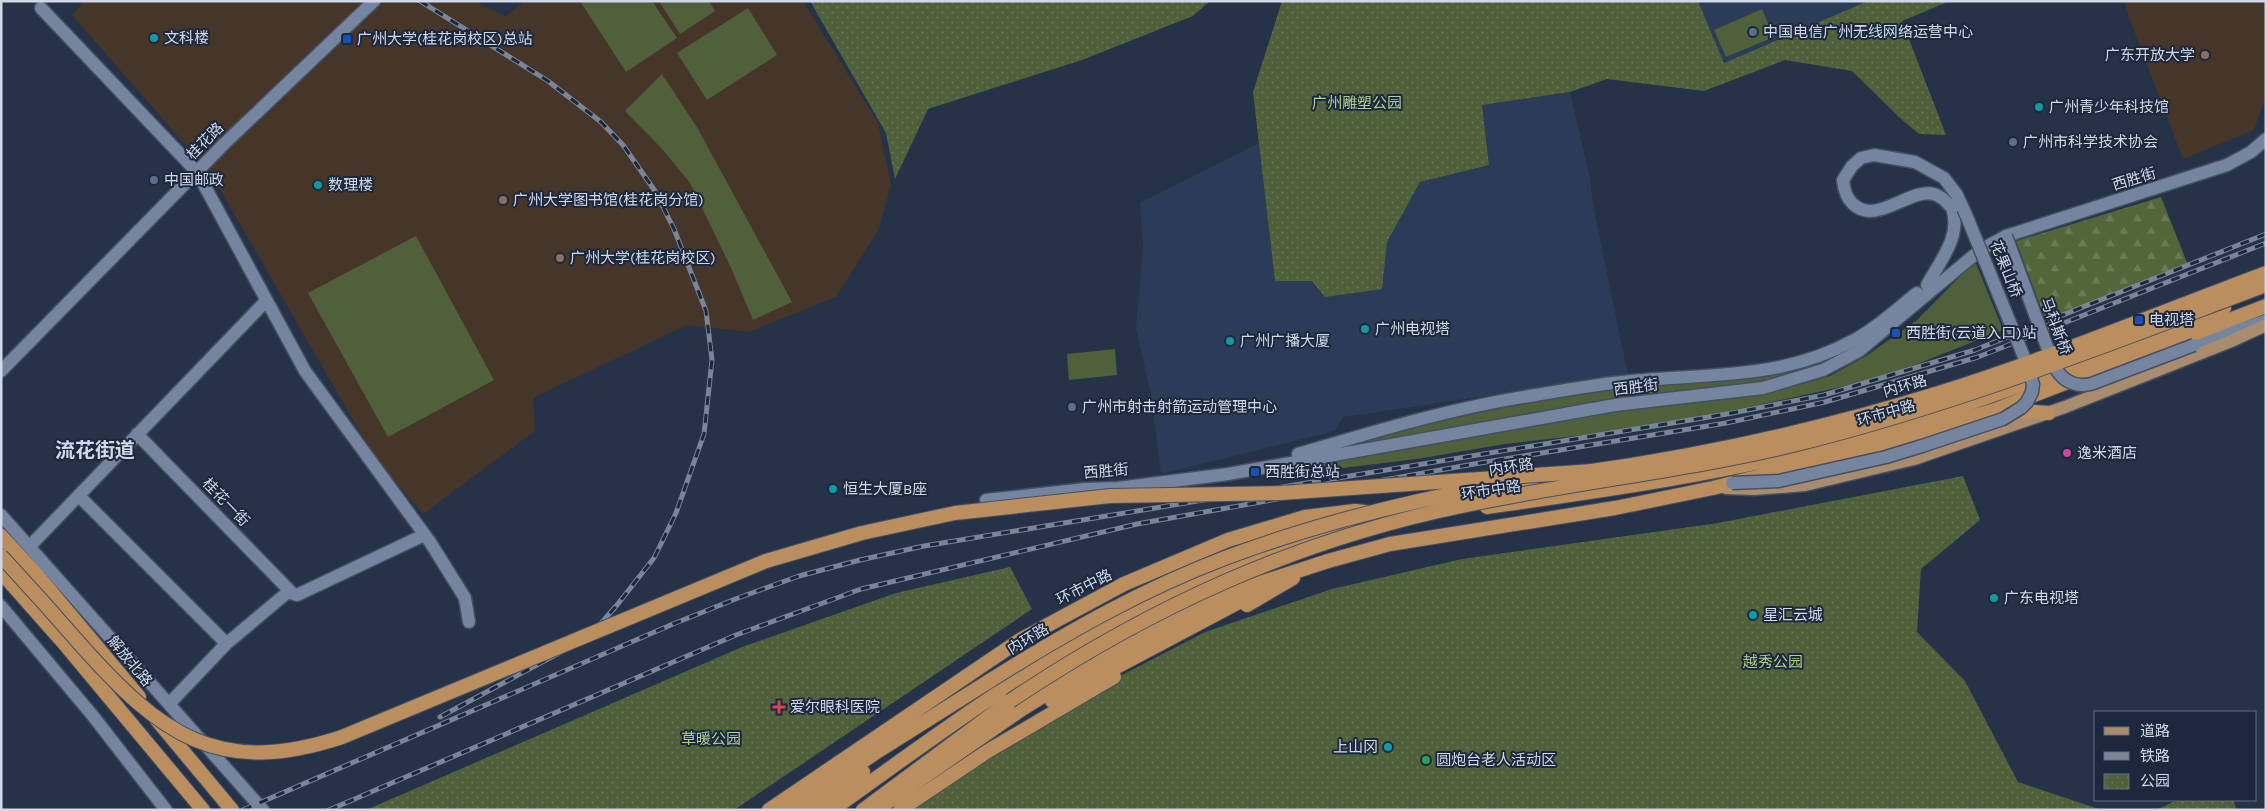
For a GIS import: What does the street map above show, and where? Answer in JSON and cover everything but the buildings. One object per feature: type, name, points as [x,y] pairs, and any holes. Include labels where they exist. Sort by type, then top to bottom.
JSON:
[{"type":"highway","name":"内环路","points":[[812,810],[991,680],[1067,634],[1145,593],[1225,558],[1316,526],[1415,501],[1742,445],[1898,406],[2037,359],[2266,273]]},
{"type":"highway","points":[[1305,517],[1412,498],[1570,481],[1649,468],[1755,446],[1841,425],[1994,380],[2266,279]]},
{"type":"highway","name":"内环路","points":[[863,810],[1010,701],[1096,646],[1169,607],[1240,574],[1280,558],[1355,533],[1452,508],[1727,460],[1879,423],[2015,379],[2266,285]]},
{"type":"highway","name":"环市中路","points":[[769,810],[1020,640],[1090,601],[1158,569],[1228,540],[1305,517],[1370,511],[1412,517],[1682,478],[1762,462],[1866,436],[1933,416],[2021,385],[2266,292]]},
{"type":"highway","name":"环市中路","points":[[876,810],[1022,709],[1141,637],[1226,597],[1328,561],[1390,544],[1600,511],[1713,488],[1849,454],[1995,410],[2266,306]]},
{"type":"highway","points":[[1995,410],[2049,413]]},
{"type":"highway","points":[[1,556],[123,691],[154,718],[183,735],[209,745],[234,751],[266,752],[298,749],[342,737],[766,561],[862,533],[955,513],[1110,496],[1281,493],[1593,471]]},
{"type":"highway","points":[[1489,490],[1491,506]]},
{"type":"highway","points":[[832,810],[1016,680],[1082,639],[1148,602],[1236,562],[1293,542],[1349,528],[1412,517]]},
{"type":"highway","name":"解放北路","points":[[1,536],[37,575],[232,810]]},
{"type":"highway","points":[[886,810],[1017,721],[1130,658],[1283,579],[1328,561]]},
{"type":"highway","points":[[900,810],[988,751],[1094,687],[1328,561]]},
{"type":"highway","points":[[1,572],[58,636],[203,810]]},
{"type":"highway","points":[[791,810],[991,680]]},
{"type":"main road","points":[[1713,488],[1779,488],[1814,484],[1914,458],[2049,413],[2229,342],[2266,325]]},
{"type":"street","name":"桂花路","points":[[1,371],[197,172],[374,1]]},
{"type":"street","points":[[41,8],[197,172],[305,371],[424,535],[465,598],[469,622]]},
{"type":"street","name":"西胜街","points":[[1228,474],[1377,430],[1534,395],[1643,380],[1704,377],[1779,368],[1819,356],[1853,341],[1927,285],[1972,247],[2180,182],[2227,165],[2251,152],[2266,139]]},
{"type":"street","name":"花果山桥","points":[[1732,483],[1779,481],[1886,457],[2002,419],[2027,402],[2033,384],[2024,357],[1967,217],[1950,186],[1936,173],[1915,162],[1874,155],[1862,158],[1852,166],[1843,180],[1846,195],[1855,206],[1862,210],[1880,210],[1918,194],[1933,194],[1945,200],[1952,208],[1956,218],[1952,240],[1927,285]]},
{"type":"street","name":"西胜街","points":[[986,500],[1084,489],[1118,488],[1228,474],[1596,408],[1763,388],[1823,370],[1858,351],[1966,261],[1982,249],[2006,236]]},
{"type":"street","name":"马科斯桥","points":[[2006,236],[2053,363],[2060,375],[2080,386],[2091,384],[2194,345],[2266,321]]},
{"type":"street","points":[[30,546],[266,301]]},
{"type":"street","name":"桂花一街","points":[[138,434],[292,593]]},
{"type":"street","points":[[78,496],[222,639]]},
{"type":"street","points":[[1,515],[264,810]]},
{"type":"street","points":[[169,704],[226,644],[288,592],[297,596],[424,535]]},
{"type":"street","points":[[1,606],[92,716],[166,810]]},
{"type":"shaded area","name":"广州大学(桂花岗校区)","points":[[85,1],[475,1],[505,16],[526,1],[803,1],[878,123],[891,185],[879,229],[836,297],[749,332],[687,325],[533,398],[535,431],[423,514],[375,458],[211,174],[72,15]]},
{"type":"shaded area","name":"中国电信广州无线网络运营中心","points":[[1698,1],[1868,1],[1724,63]]},
{"type":"shaded area","name":"广东开放大学","points":[[2125,1],[2266,1],[2266,95],[2254,130],[2183,159],[2128,15]]},
{"type":"shaded area","points":[[1570,92],[1590,178],[1593,205],[1628,375],[1343,417],[1335,431],[1161,474],[1151,395],[1136,328],[1143,248],[1140,203],[1259,143],[1275,281],[1312,281],[1381,289],[1387,242],[1420,182],[1489,165],[1482,105]]},
{"type":"green space","points":[[580,1],[652,1],[677,38],[626,72]]},
{"type":"green space","points":[[659,1],[709,1],[715,11],[680,34]]},
{"type":"green space","points":[[810,1],[1210,1],[1193,16],[1082,60],[928,109],[895,179],[886,133]]},
{"type":"green space","name":"广州雕塑公园","points":[[1282,1],[1698,1],[1724,63],[1868,1],[1950,1],[1902,21],[1946,135],[1919,134],[1852,71],[1785,60],[1704,91],[1607,79],[1570,92],[1482,105],[1489,165],[1420,182],[1387,242],[1382,289],[1325,297],[1312,281],[1275,281],[1253,92]]},
{"type":"green space","points":[[748,8],[777,55],[707,100],[677,53]]},
{"type":"green space","points":[[1762,9],[1774,37],[1726,57],[1714,30]]},
{"type":"green space","points":[[662,74],[698,129],[792,302],[753,320],[732,270],[690,183],[664,151],[625,111]]},
{"type":"green space","points":[[2161,197],[2188,265],[2047,324],[2016,241]]},
{"type":"green space","points":[[416,236],[494,380],[388,437],[308,293]]},
{"type":"green space","points":[[1975,261],[2003,330],[1882,378],[1712,415],[1629,430],[1505,444],[1417,459],[1301,473],[1335,460],[1610,412],[1766,394],[1830,376],[1866,356],[1917,320]]},
{"type":"green space","points":[[1115,349],[1117,375],[1069,380],[1067,354]]},
{"type":"green space","points":[[1819,364],[1761,384],[1334,452],[1335,446],[1458,414],[1554,394],[1637,385],[1766,377]]},
{"type":"green space","name":"越秀公园","points":[[1963,476],[1980,520],[1921,569],[1917,632],[1965,681],[2018,782],[2102,810],[906,810],[1101,686],[1205,632],[1332,589],[1462,559],[1718,523]]},
{"type":"green space","name":"草暖公园","points":[[1010,567],[1032,609],[734,810],[366,810],[742,647],[896,593]]},
{"type":"green space","points":[[2176,801],[2233,801],[2237,810],[2155,810]]},
{"type":"railway","points":[[420,1],[548,81],[601,122],[623,145],[655,191],[674,229],[706,311],[712,360],[704,434],[676,513],[654,558],[589,637],[440,717]]},
{"type":"railway","points":[[243,810],[673,624],[799,576],[924,546],[1727,414],[1824,395],[1975,350],[2266,234]]},
{"type":"railway","points":[[329,810],[736,635],[861,589],[1137,524],[1474,464],[1726,423],[1825,402],[1978,357],[2266,243]]},
{"type":"place","name":"中国电信广州无线网络运营中心","points":[[1753,32]]},
{"type":"place","name":"文科楼","points":[[154,38]]},
{"type":"place","name":"广州大学(桂花岗校区)总站","points":[[347,39]]},
{"type":"place","name":"广东开放大学","points":[[2205,55]]},
{"type":"place","name":"广州青少年科技馆","points":[[2039,107]]},
{"type":"place","name":"广州市科学技术协会","points":[[2013,142]]},
{"type":"place","name":"中国邮政","points":[[154,180]]},
{"type":"place","name":"数理楼","points":[[318,185]]},
{"type":"place","name":"广州大学图书馆(桂花岗分馆)","points":[[503,200]]},
{"type":"place","name":"广州大学(桂花岗校区)","points":[[560,258]]},
{"type":"place","name":"电视塔","points":[[2139,320]]},
{"type":"place","name":"广州电视塔","points":[[1365,329]]},
{"type":"place","name":"西胜街(云道入口)站","points":[[1896,333]]},
{"type":"place","name":"广州广播大厦","points":[[1230,341]]},
{"type":"place","name":"广州市射击射箭运动管理中心","points":[[1072,407]]},
{"type":"place","name":"逸米酒店","points":[[2067,453]]},
{"type":"place","name":"西胜街总站","points":[[1255,472]]},
{"type":"place","name":"恒生大厦B座","points":[[833,489]]},
{"type":"place","name":"广东电视塔","points":[[1994,598]]},
{"type":"place","name":"星汇云城","points":[[1753,615]]},
{"type":"place","name":"爱尔眼科医院","points":[[779,707]]},
{"type":"place","name":"上山冈","points":[[1388,747]]},
{"type":"place","name":"圆炮台老人活动区","points":[[1426,760]]},
{"type":"district","name":"流花街道","points":[[95,450]]}]
